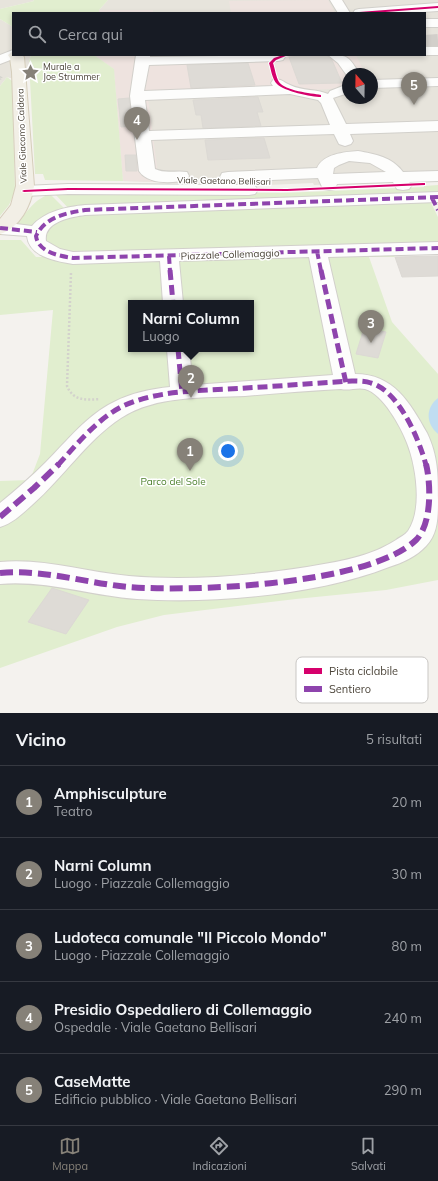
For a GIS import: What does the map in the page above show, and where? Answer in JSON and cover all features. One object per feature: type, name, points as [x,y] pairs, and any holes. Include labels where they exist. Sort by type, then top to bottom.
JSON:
[{"type":"main road","points":[[0,48],[12,53]]},
{"type":"main road","points":[[0,66],[12,62],[14,56]]},
{"type":"main road","name":"Viale Giacomo Caldora","points":[[14,56],[18,78],[24,191]]},
{"type":"main road","name":"Viale Giacomo Caldora","points":[[0,71],[18,78]]},
{"type":"main road","points":[[0,228],[10,220],[16,212],[24,191]]},
{"type":"street","points":[[336,0],[343,12]]},
{"type":"street","points":[[353,0],[359,12]]},
{"type":"street","points":[[373,12],[438,7]]},
{"type":"street","points":[[426,23],[438,23]]},
{"type":"street","points":[[426,51],[438,51]]},
{"type":"street","points":[[0,60],[12,55]]},
{"type":"street","points":[[282,56],[143,58],[138,80],[137,96],[147,171],[150,174],[157,175],[327,180],[326,166],[331,162],[352,157],[366,158],[381,162],[390,168],[400,181],[438,176]]},
{"type":"street","points":[[282,56],[272,61],[270,66],[278,84],[290,90]]},
{"type":"street","points":[[337,56],[343,60],[349,68]]},
{"type":"street","points":[[378,84],[438,82]]},
{"type":"street","points":[[137,96],[290,90],[327,97],[342,91]]},
{"type":"street","points":[[327,97],[352,157]]},
{"type":"street","points":[[142,136],[438,126]]},
{"type":"street","name":"Viale Gaetano Bellisari","points":[[24,191],[59,189],[275,191],[327,180],[400,181],[433,198]]},
{"type":"street","points":[[0,228],[37,232],[47,222],[59,216],[85,210],[433,198]]},
{"type":"street","name":"Piazzale Collemaggio","points":[[37,232],[36,239],[41,246],[49,252],[73,258],[438,248]]},
{"type":"street","points":[[317,252],[346,382]]},
{"type":"street","points":[[168,256],[173,300]]},
{"type":"street","points":[[178,352],[182,393]]},
{"type":"street","points":[[0,517],[39,484],[90,430],[112,413],[129,404],[155,396],[182,393],[346,382],[370,382],[387,394],[410,424],[428,459],[432,482],[433,499],[430,517],[419,537],[402,551],[388,558],[365,566],[321,575],[192,589],[117,586],[41,572],[2,572]]},
{"type":"path","points":[[0,71],[18,78]]},
{"type":"path","points":[[61,256],[72,266],[67,386],[69,392],[79,399],[113,400],[129,404]]},
{"type":"shaded area","points":[[0,0],[33,0],[34,1],[0,9]]},
{"type":"shaded area","points":[[108,0],[438,0],[438,180],[314,185],[313,183],[268,185],[123,181],[114,69],[95,56],[426,56],[426,12],[99,12]]},
{"type":"shaded area","points":[[328,0],[334,12],[231,12],[229,1]]},
{"type":"shaded area","points":[[99,10],[153,10],[153,12],[99,12]]},
{"type":"shaded area","points":[[0,19],[12,26],[12,56],[31,56],[29,61],[30,77],[7,77],[0,86]]},
{"type":"shaded area","points":[[95,56],[356,56],[362,68],[342,68],[342,88],[148,98],[159,182],[123,181],[114,69]]},
{"type":"green space","points":[[33,0],[108,0],[99,12],[12,12],[12,26],[0,19],[0,9],[34,1]]},
{"type":"green space","points":[[31,56],[95,56],[114,69],[123,181],[45,180],[43,174],[35,174],[29,61]]},
{"type":"green space","points":[[7,77],[12,81],[15,191],[9,205],[0,216],[0,86]]},
{"type":"green space","points":[[438,185],[438,195],[71,211],[54,193],[76,191],[283,193],[424,187]]},
{"type":"green space","points":[[50,194],[68,212],[37,228],[14,225],[38,200]]},
{"type":"green space","points":[[429,199],[438,217],[438,247],[77,257],[52,251],[41,232],[68,214]]},
{"type":"green space","name":"Parco del Sole","points":[[0,240],[21,240],[36,257],[392,251],[395,257],[369,257],[392,322],[438,374],[438,580],[386,590],[164,615],[117,627],[0,668],[0,481],[30,480],[40,454],[53,310],[0,315]]},
{"type":"water","points":[[438,398],[438,434],[431,426],[429,421],[429,411],[431,406]]},
{"type":"building","points":[[327,56],[332,60],[342,83],[299,84],[289,57]]},
{"type":"building","points":[[248,63],[255,85],[191,88],[187,65]]},
{"type":"building","points":[[258,97],[263,112],[257,112],[261,126],[203,128],[201,115],[196,115],[193,100]]},
{"type":"building","points":[[129,98],[132,126],[121,127],[118,99]]},
{"type":"building","points":[[264,138],[270,158],[208,160],[205,140]]},
{"type":"building","points":[[125,155],[136,155],[137,171],[126,171]]},
{"type":"building","points":[[438,256],[438,276],[402,277],[395,257]]},
{"type":"building","points":[[364,328],[386,332],[378,358],[356,354]]},
{"type":"building","points":[[52,588],[89,600],[66,634],[28,622]]},
{"type":"tunnel","points":[[426,42],[438,41]]},
{"type":"marked path","points":[[438,197],[85,210],[66,213],[48,221],[39,229],[36,236],[40,246],[46,250],[61,256],[73,258],[438,248]]},
{"type":"marked path","points":[[432,198],[438,210]]},
{"type":"marked path","points":[[0,228],[37,232]]},
{"type":"marked path","points":[[317,251],[346,383]]},
{"type":"marked path","points":[[169,256],[173,300]]},
{"type":"marked path","points":[[178,352],[182,393]]},
{"type":"marked path","points":[[0,517],[21,500],[54,469],[85,435],[112,413],[122,407],[143,399],[179,393],[360,381],[372,383],[384,390],[389,395],[399,406],[410,424],[417,437],[427,466],[429,482],[428,512],[424,526],[417,539],[396,554],[365,566],[328,575],[245,585],[170,589],[114,586],[34,572],[0,573]]},
{"type":"cycle path","points":[[372,12],[438,7]]},
{"type":"cycle path","points":[[283,56],[275,59],[271,63],[277,82],[281,86],[290,90],[320,96]]},
{"type":"cycle path","points":[[24,191],[68,189],[287,190],[423,184]]},
{"type":"place","name":"Murale a Joe Strummer","points":[[30,72]]},
{"type":"place","name":"CaseMatte","points":[[414,105]]},
{"type":"place","name":"Presidio Ospedaliero di Collemaggio","points":[[137,140]]},
{"type":"place","name":"Ludoteca comunale \"Il Piccolo Mondo\"","points":[[371,343]]},
{"type":"place","name":"Narni Column","points":[[191,398]]},
{"type":"place","name":"Amphisculpture","points":[[190,471]]}]
